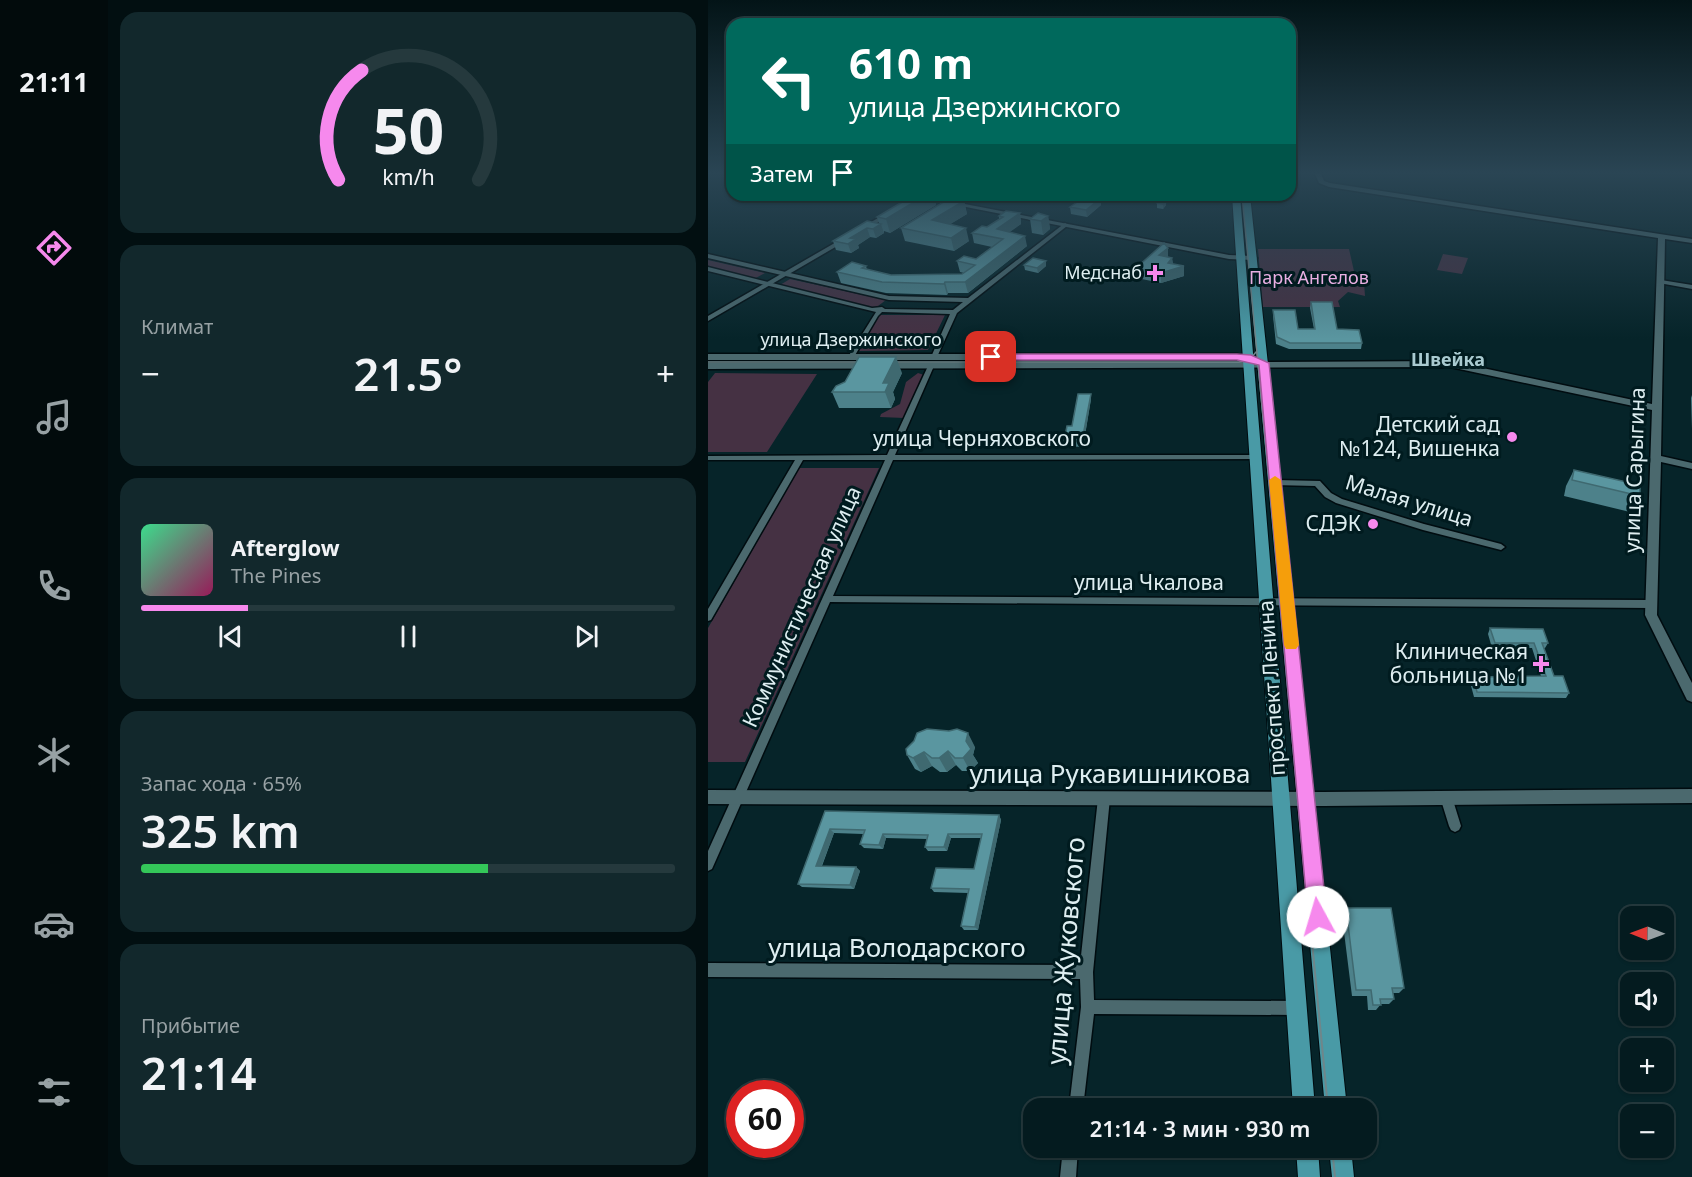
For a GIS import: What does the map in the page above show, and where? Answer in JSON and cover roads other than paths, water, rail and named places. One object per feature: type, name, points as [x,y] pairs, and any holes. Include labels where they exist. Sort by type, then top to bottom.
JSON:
[{"type":"main road","name":"проспект Ленина","points":[[1239,229],[1253,362],[1276,483],[1335,1098]]},
{"type":"main road","name":"проспект Ленина","points":[[1250,229],[1253,258],[1255,457],[1303,1098]]},
{"type":"main road","points":[[1308,1158],[1309,1177]]},
{"type":"main road","points":[[1341,1158],[1343,1177]]},
{"type":"street","points":[[708,313],[859,229]]},
{"type":"street","points":[[708,269],[879,311],[954,312],[1060,229]]},
{"type":"street","points":[[1086,229],[1241,258],[1253,258]]},
{"type":"street","points":[[1616,229],[1692,241]]},
{"type":"street","name":"улица Сарыгина","points":[[1662,236],[1650,604],[1651,615],[1656,626],[1692,696]]},
{"type":"street","points":[[708,256],[894,299],[967,300]]},
{"type":"street","points":[[1661,282],[1692,287]]},
{"type":"street","points":[[708,319],[764,283]]},
{"type":"street","points":[[850,357],[879,311],[894,299]]},
{"type":"street","name":"Коммунистическая улица","points":[[708,865],[954,312]]},
{"type":"street","name":"улица Дзержинского","points":[[708,357],[850,357],[932,361]]},
{"type":"street","name":"улица Дзержинского","points":[[708,366],[932,361],[1457,365],[1656,408]]},
{"type":"street","name":"улица Черняховского","points":[[708,458],[1255,457]]},
{"type":"street","points":[[708,617],[800,458]]},
{"type":"street","points":[[1655,458],[1692,466]]},
{"type":"street","name":"Малая улица","points":[[1276,483],[1317,483],[1328,495],[1339,501],[1423,527],[1501,547]]},
{"type":"street","name":"улица Чкалова","points":[[827,599],[1650,604]]},
{"type":"street","name":"улица Рукавишникова","points":[[708,797],[1306,799],[1692,796]]},
{"type":"street","points":[[1446,797],[1455,826]]},
{"type":"street","name":"улица Жуковского","points":[[1077,1098],[1088,1007],[1086,972],[1104,798]]},
{"type":"street","name":"улица Володарского","points":[[708,970],[1086,972]]},
{"type":"street","points":[[1088,1007],[1296,1008]]},
{"type":"street","points":[[1068,1177],[1070,1158]]},
{"type":"tram line","points":[[1245,229],[1257,351]]},
{"type":"tram line","points":[[708,362],[1239,362],[1249,360],[1257,351]]},
{"type":"tram line","points":[[1257,351],[1306,870]]},
{"type":"tram line","points":[[1305,869],[1327,1098]]},
{"type":"tram line","points":[[1333,1158],[1335,1177]]},
{"type":"place","name":"Медснаб","points":[[1155,273]]},
{"type":"place","name":"Детский сад №124, Вишенка","points":[[1512,437]]},
{"type":"place","name":"СДЭК","points":[[1373,524]]},
{"type":"place","name":"Клиническая больница №1","points":[[1541,664]]},
{"type":"district","name":"Швейка","points":[[1448,360]]},
{"type":"park label","name":"Парк Ангелов","points":[[1309,278]]}]
